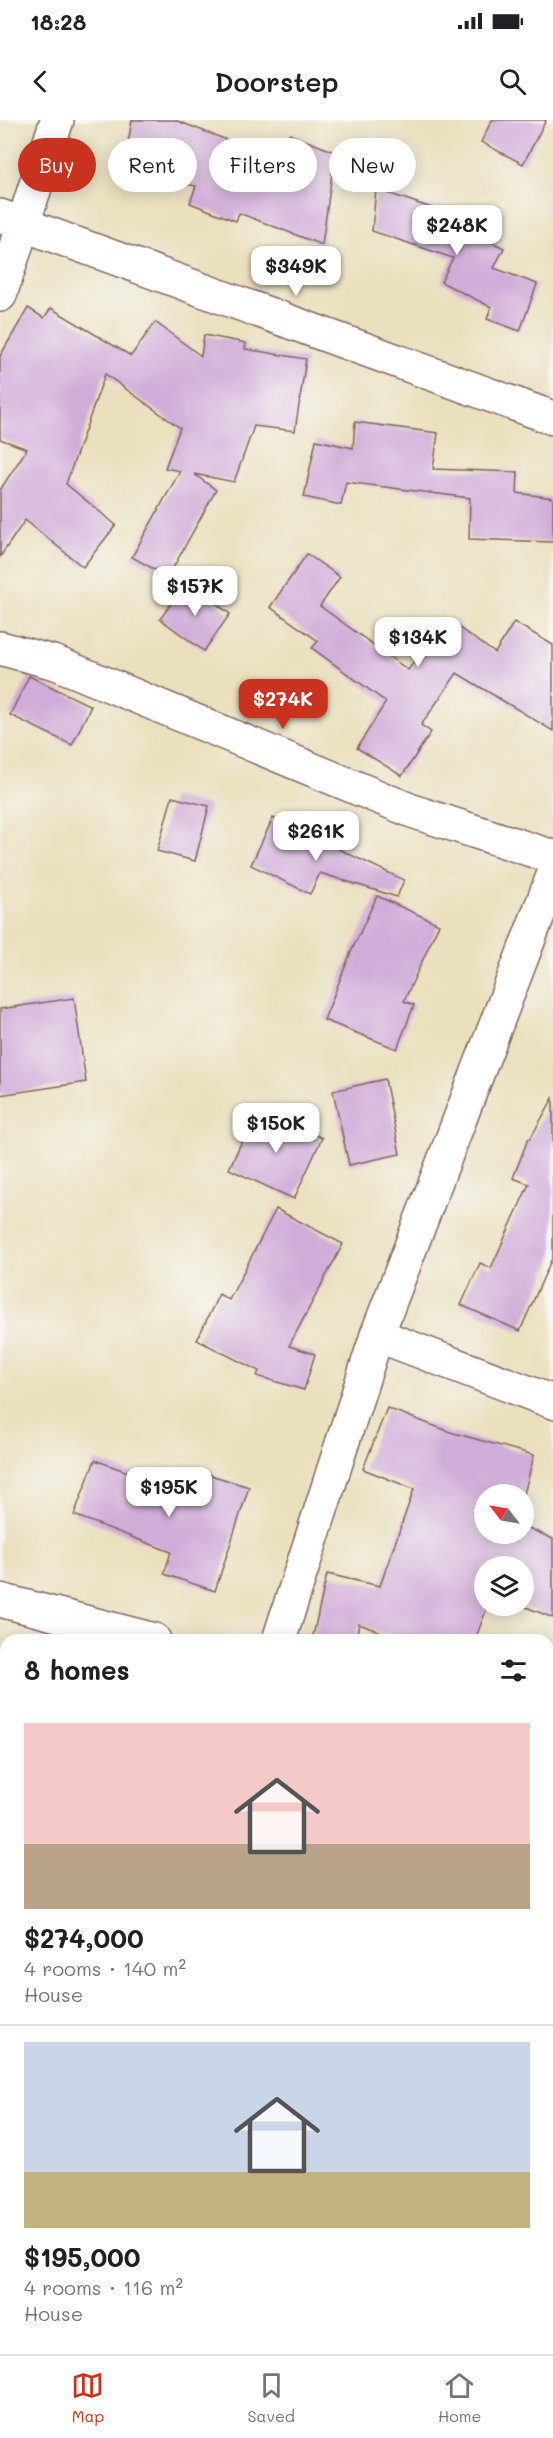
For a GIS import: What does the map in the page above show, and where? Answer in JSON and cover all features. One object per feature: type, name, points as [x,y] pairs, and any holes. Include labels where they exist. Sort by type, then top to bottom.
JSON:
[{"type":"street","points":[[0,295],[11,220],[57,120]]},
{"type":"street","points":[[11,220],[553,418]]},
{"type":"street","points":[[0,648],[56,663],[412,811],[553,857]]},
{"type":"street","points":[[281,1634],[377,1335],[553,876]]},
{"type":"street","points":[[377,1335],[553,1402]]},
{"type":"street","points":[[0,1600],[131,1634]]},
{"type":"building","points":[[132,120],[175,120],[222,138],[209,138],[209,192],[317,192],[317,145],[329,150],[329,192],[322,245],[239,213],[236,221],[190,203],[194,192],[197,192],[197,138],[129,138]]},
{"type":"building","points":[[492,120],[546,120],[523,164],[481,142]]},
{"type":"building","points":[[289,134],[299,138],[287,138]]},
{"type":"building","points":[[376,192],[385,192],[449,214],[447,220],[504,248],[494,268],[537,284],[520,331],[487,319],[491,307],[441,282],[453,258],[372,231]]},
{"type":"building","points":[[28,308],[44,318],[51,308],[131,356],[155,322],[201,356],[204,335],[246,343],[245,349],[306,359],[295,431],[254,426],[234,482],[194,474],[216,490],[168,577],[132,557],[180,471],[165,468],[180,428],[105,374],[66,484],[116,525],[83,567],[25,520],[0,557],[0,490],[27,449],[0,439],[0,356]]},
{"type":"building","points":[[355,422],[438,433],[433,469],[518,472],[517,493],[553,498],[553,542],[469,539],[470,498],[346,482],[341,505],[304,497],[316,440],[353,448]]},
{"type":"building","points":[[307,554],[340,577],[320,606],[408,670],[445,618],[495,653],[514,622],[553,645],[553,731],[457,673],[421,725],[431,732],[402,776],[357,748],[386,702],[312,648],[318,641],[270,607]]},
{"type":"building","points":[[187,582],[230,614],[204,651],[160,619]]},
{"type":"building","points":[[29,676],[91,706],[72,745],[10,715]]},
{"type":"building","points":[[172,797],[209,806],[195,861],[157,851]]},
{"type":"building","points":[[273,818],[404,880],[397,897],[320,873],[310,894],[251,865]]},
{"type":"building","points":[[377,896],[439,924],[404,1001],[414,1005],[397,1049],[324,1020],[351,952]]},
{"type":"building","points":[[74,998],[86,1082],[0,1095],[0,1009]]},
{"type":"building","points":[[385,1079],[400,1154],[349,1165],[333,1091]]},
{"type":"building","points":[[553,1098],[553,1256],[520,1331],[461,1305],[480,1263],[491,1268],[529,1184],[513,1178],[528,1139]]},
{"type":"building","points":[[257,1109],[322,1138],[294,1199],[229,1169]]},
{"type":"building","points":[[276,1209],[343,1244],[289,1346],[315,1354],[304,1390],[257,1376],[259,1371],[197,1340],[219,1294],[229,1300]]},
{"type":"building","points":[[387,1408],[450,1432],[534,1455],[527,1484],[474,1484],[474,1544],[534,1544],[534,1530],[553,1539],[553,1618],[534,1610],[534,1556],[474,1556],[474,1616],[484,1616],[477,1634],[386,1634],[359,1624],[356,1634],[313,1634],[327,1574],[380,1586],[414,1489],[363,1469]]},
{"type":"building","points":[[95,1460],[190,1495],[198,1471],[249,1487],[215,1591],[164,1574],[171,1552],[74,1515]]}]
